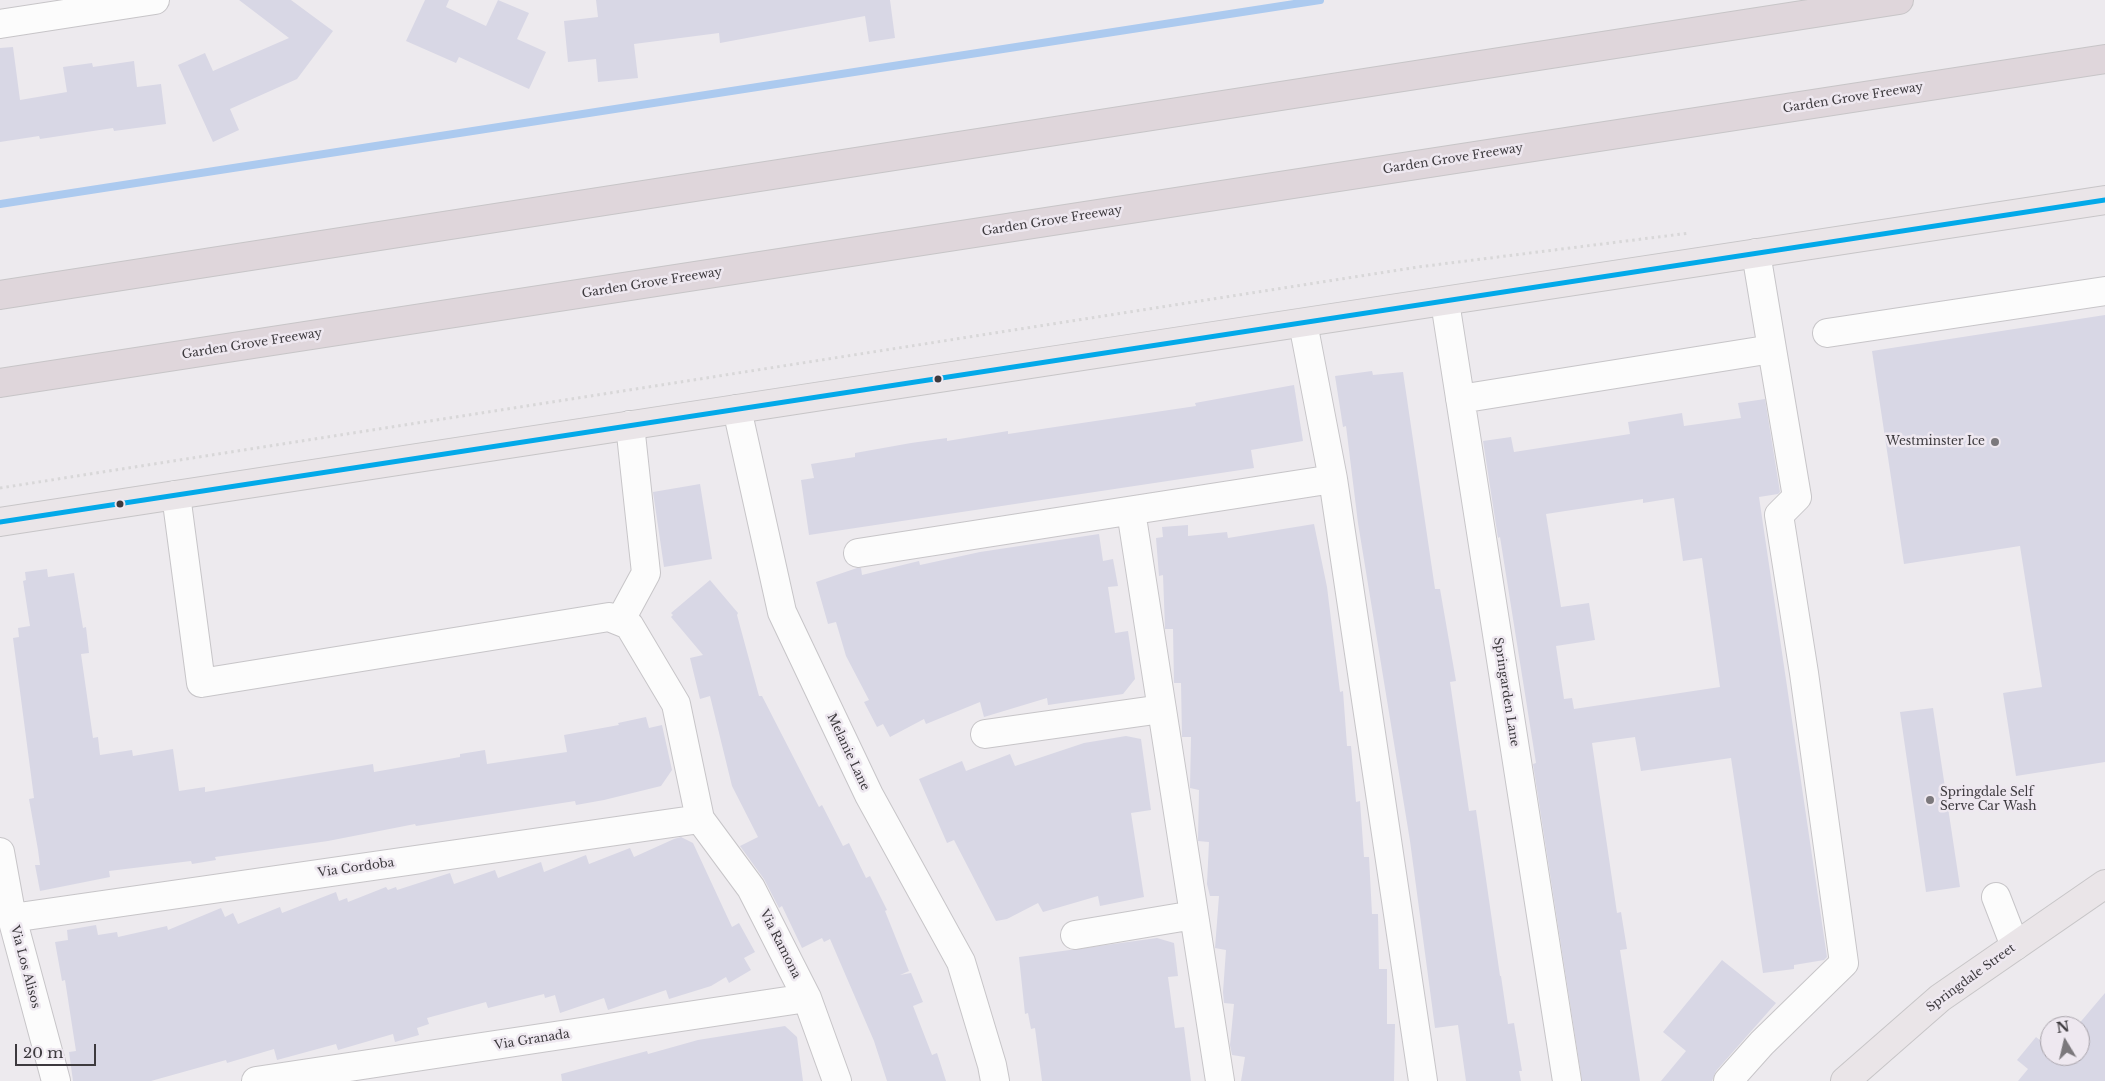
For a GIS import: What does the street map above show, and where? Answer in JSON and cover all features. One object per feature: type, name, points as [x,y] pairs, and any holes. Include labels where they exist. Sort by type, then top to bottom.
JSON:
[{"type":"highway","points":[[0,295],[1899,0]]},
{"type":"highway","name":"Garden Grove Freeway","points":[[0,383],[2105,59]]},
{"type":"main road","points":[[0,522],[737,409],[964,372],[1445,302],[2105,200]]},
{"type":"main road","name":"Springdale Street","points":[[1845,1081],[1940,998],[2105,884]]},
{"type":"street","points":[[0,24],[155,0]]},
{"type":"street","points":[[1728,1081],[1762,1043],[1844,963],[1804,673],[1779,515],[1797,497],[1756,253]]},
{"type":"street","points":[[1827,333],[2105,291]]},
{"type":"street","name":"Springarden Lane","points":[[1445,302],[1567,1081]]},
{"type":"street","points":[[1303,323],[1333,479],[1423,1081]]},
{"type":"street","points":[[1460,399],[1772,349]]},
{"type":"street","name":"Melanie Lane","points":[[737,409],[782,612],[869,795],[961,962],[992,1065],[995,1081]]},
{"type":"street","points":[[620,622],[646,573],[630,425]]},
{"type":"street","points":[[858,553],[1333,479]]},
{"type":"street","points":[[176,495],[201,683],[608,617],[630,625],[676,704],[700,819]]},
{"type":"street","points":[[1131,511],[1220,1081]]},
{"type":"street","points":[[985,734],[1162,709]]},
{"type":"street","name":"Via Cordoba","points":[[12,918],[700,819]]},
{"type":"street","name":"Via Ramona","points":[[700,819],[751,888],[807,998],[837,1081]]},
{"type":"street","name":"Via Los Alisos","points":[[0,852],[12,918],[56,1081]]},
{"type":"street","points":[[1996,897],[2015,946]]},
{"type":"street","points":[[1075,935],[1194,915]]},
{"type":"street","name":"Via Granada","points":[[256,1081],[807,998]]},
{"type":"path","points":[[0,488],[1418,267],[1692,233]]},
{"type":"building","points":[[239,0],[291,0],[333,31],[297,79],[230,109],[239,130],[213,142],[178,65],[205,53],[213,71],[289,38]]},
{"type":"building","points":[[425,0],[449,0],[446,7],[486,26],[498,0],[529,13],[517,39],[546,52],[529,89],[459,57],[456,63],[406,41]]},
{"type":"building","points":[[596,0],[890,0],[895,38],[869,42],[865,16],[720,43],[719,33],[634,44],[638,78],[598,82],[596,59],[568,62],[564,21],[598,17]]},
{"type":"building","points":[[13,47],[20,100],[67,92],[63,67],[92,63],[93,67],[134,61],[137,87],[161,84],[166,124],[114,131],[113,128],[40,139],[39,136],[0,142],[0,48]]},
{"type":"building","name":"Westminster Ice","points":[[2105,315],[2105,762],[2016,776],[2003,693],[2042,687],[2020,546],[1904,564],[1872,351]]},
{"type":"building","points":[[1372,371],[1373,375],[1403,372],[1435,589],[1440,589],[1456,681],[1450,682],[1469,811],[1476,810],[1500,976],[1508,1024],[1514,1023],[1522,1071],[1519,1071],[1521,1081],[1466,1081],[1458,1025],[1435,1028],[1410,841],[1358,523],[1346,426],[1343,427],[1335,376]]},
{"type":"building","points":[[1294,385],[1303,441],[1251,450],[1254,468],[809,535],[801,480],[814,478],[811,464],[855,457],[855,453],[911,443],[947,438],[947,441],[1008,431],[1008,434],[1196,406],[1195,403]]},
{"type":"building","points":[[1765,399],[1780,492],[1759,497],[1827,957],[1824,960],[1794,965],[1794,969],[1763,973],[1731,758],[1641,771],[1635,737],[1592,743],[1617,913],[1621,912],[1627,949],[1620,950],[1640,1081],[1582,1081],[1533,764],[1536,763],[1483,441],[1511,437],[1514,452],[1630,434],[1628,422],[1682,413],[1684,426],[1741,418],[1738,403]],"holes":[[[1674,498],[1683,561],[1702,558],[1720,687],[1574,709],[1572,698],[1564,699],[1556,646],[1595,640],[1589,603],[1561,607],[1546,514],[1643,499],[1643,503]]]},
{"type":"building","points":[[700,484],[712,559],[664,567],[653,492]]},
{"type":"building","points":[[1314,524],[1327,587],[1340,692],[1343,691],[1347,746],[1351,746],[1356,802],[1360,801],[1364,857],[1369,857],[1372,914],[1378,914],[1379,969],[1387,969],[1387,1024],[1395,1024],[1394,1081],[1241,1081],[1245,1057],[1232,1055],[1230,1045],[1234,1004],[1224,1003],[1226,950],[1215,948],[1219,896],[1210,896],[1207,884],[1209,842],[1198,841],[1199,790],[1190,788],[1191,737],[1182,737],[1181,683],[1174,683],[1173,629],[1165,629],[1163,575],[1159,576],[1156,538],[1163,537],[1162,527],[1188,525],[1188,536],[1227,532],[1228,538]]},
{"type":"building","points":[[1099,534],[1103,561],[1113,559],[1118,586],[1108,587],[1115,633],[1128,631],[1135,679],[1123,694],[1048,705],[1047,698],[984,717],[980,702],[926,724],[924,719],[890,737],[883,724],[877,727],[864,702],[869,700],[846,656],[836,622],[828,624],[816,582],[857,568],[861,568],[862,575],[919,561],[920,565],[980,552]]},
{"type":"building","points":[[47,569],[48,577],[74,573],[83,628],[86,627],[89,653],[81,654],[93,738],[98,737],[100,755],[132,750],[133,756],[173,749],[179,791],[205,787],[205,792],[373,764],[374,772],[460,757],[460,754],[485,750],[487,764],[567,752],[564,735],[619,725],[618,723],[646,717],[649,728],[662,725],[672,770],[661,786],[604,800],[576,805],[575,801],[416,826],[415,824],[328,841],[215,857],[216,860],[192,864],[191,861],[109,871],[110,877],[40,891],[35,865],[40,865],[29,799],[34,798],[13,638],[19,637],[18,628],[30,626],[23,581],[26,580],[25,572]]},
{"type":"building","points":[[710,580],[738,613],[759,696],[762,696],[819,807],[822,805],[843,846],[849,843],[866,878],[870,876],[887,910],[885,911],[909,971],[900,975],[911,973],[923,1002],[913,1006],[932,1055],[937,1053],[946,1081],[887,1081],[874,1041],[830,939],[824,942],[822,938],[802,948],[782,906],[779,908],[764,879],[740,846],[758,837],[732,786],[710,696],[700,699],[690,658],[703,655],[671,617],[673,615],[671,613]]},
{"type":"building","name":"Springdale Self Serve Car Wash","points":[[1933,708],[1960,887],[1926,892],[1900,712]]},
{"type":"building","points":[[1126,736],[1141,739],[1151,810],[1131,813],[1144,897],[1100,906],[1098,896],[1043,912],[1038,903],[1007,919],[996,921],[954,840],[947,843],[919,779],[962,761],[966,771],[1010,754],[1015,766],[1084,743]]},
{"type":"building","points":[[681,837],[693,843],[732,927],[739,923],[755,952],[744,958],[751,970],[729,983],[726,977],[711,986],[669,999],[666,990],[608,1010],[604,998],[560,1013],[555,995],[545,998],[544,994],[488,1008],[486,1002],[427,1018],[429,1024],[417,1028],[419,1035],[395,1042],[393,1034],[338,1050],[336,1044],[277,1060],[274,1049],[227,1063],[226,1060],[151,1081],[73,1081],[69,1052],[76,1051],[65,980],[62,981],[55,942],[68,940],[67,930],[96,925],[98,935],[117,932],[118,937],[167,926],[168,930],[221,908],[225,917],[233,913],[238,924],[280,907],[282,913],[336,892],[339,901],[347,898],[348,902],[386,887],[388,890],[396,887],[397,890],[450,873],[454,884],[495,870],[498,878],[541,862],[544,872],[586,855],[589,864],[630,848],[634,857]]},
{"type":"building","points":[[1157,938],[1174,943],[1178,976],[1168,977],[1175,1028],[1184,1027],[1191,1081],[1042,1081],[1035,1028],[1031,1029],[1028,1013],[1025,1014],[1019,957]]},
{"type":"building","points":[[1722,960],[1776,1003],[1716,1071],[1712,1081],[1661,1081],[1686,1051],[1663,1032]]},
{"type":"building","points":[[2105,993],[2105,1081],[2018,1081],[2028,1069],[2017,1060],[2036,1037],[2040,1040],[2040,1066],[2090,1066],[2090,1016],[2085,1016]]},
{"type":"building","points":[[785,1026],[797,1037],[803,1081],[562,1081],[561,1074],[647,1051],[648,1054],[698,1040]]},
{"type":"waterway","points":[[0,204],[1320,0]]},
{"type":"transit line","points":[[0,522],[2105,200]]},
{"type":"place","name":"Westminster Ice","points":[[1995,442]]},
{"type":"place","name":"Springdale Self Serve Car Wash","points":[[1930,800]]}]
